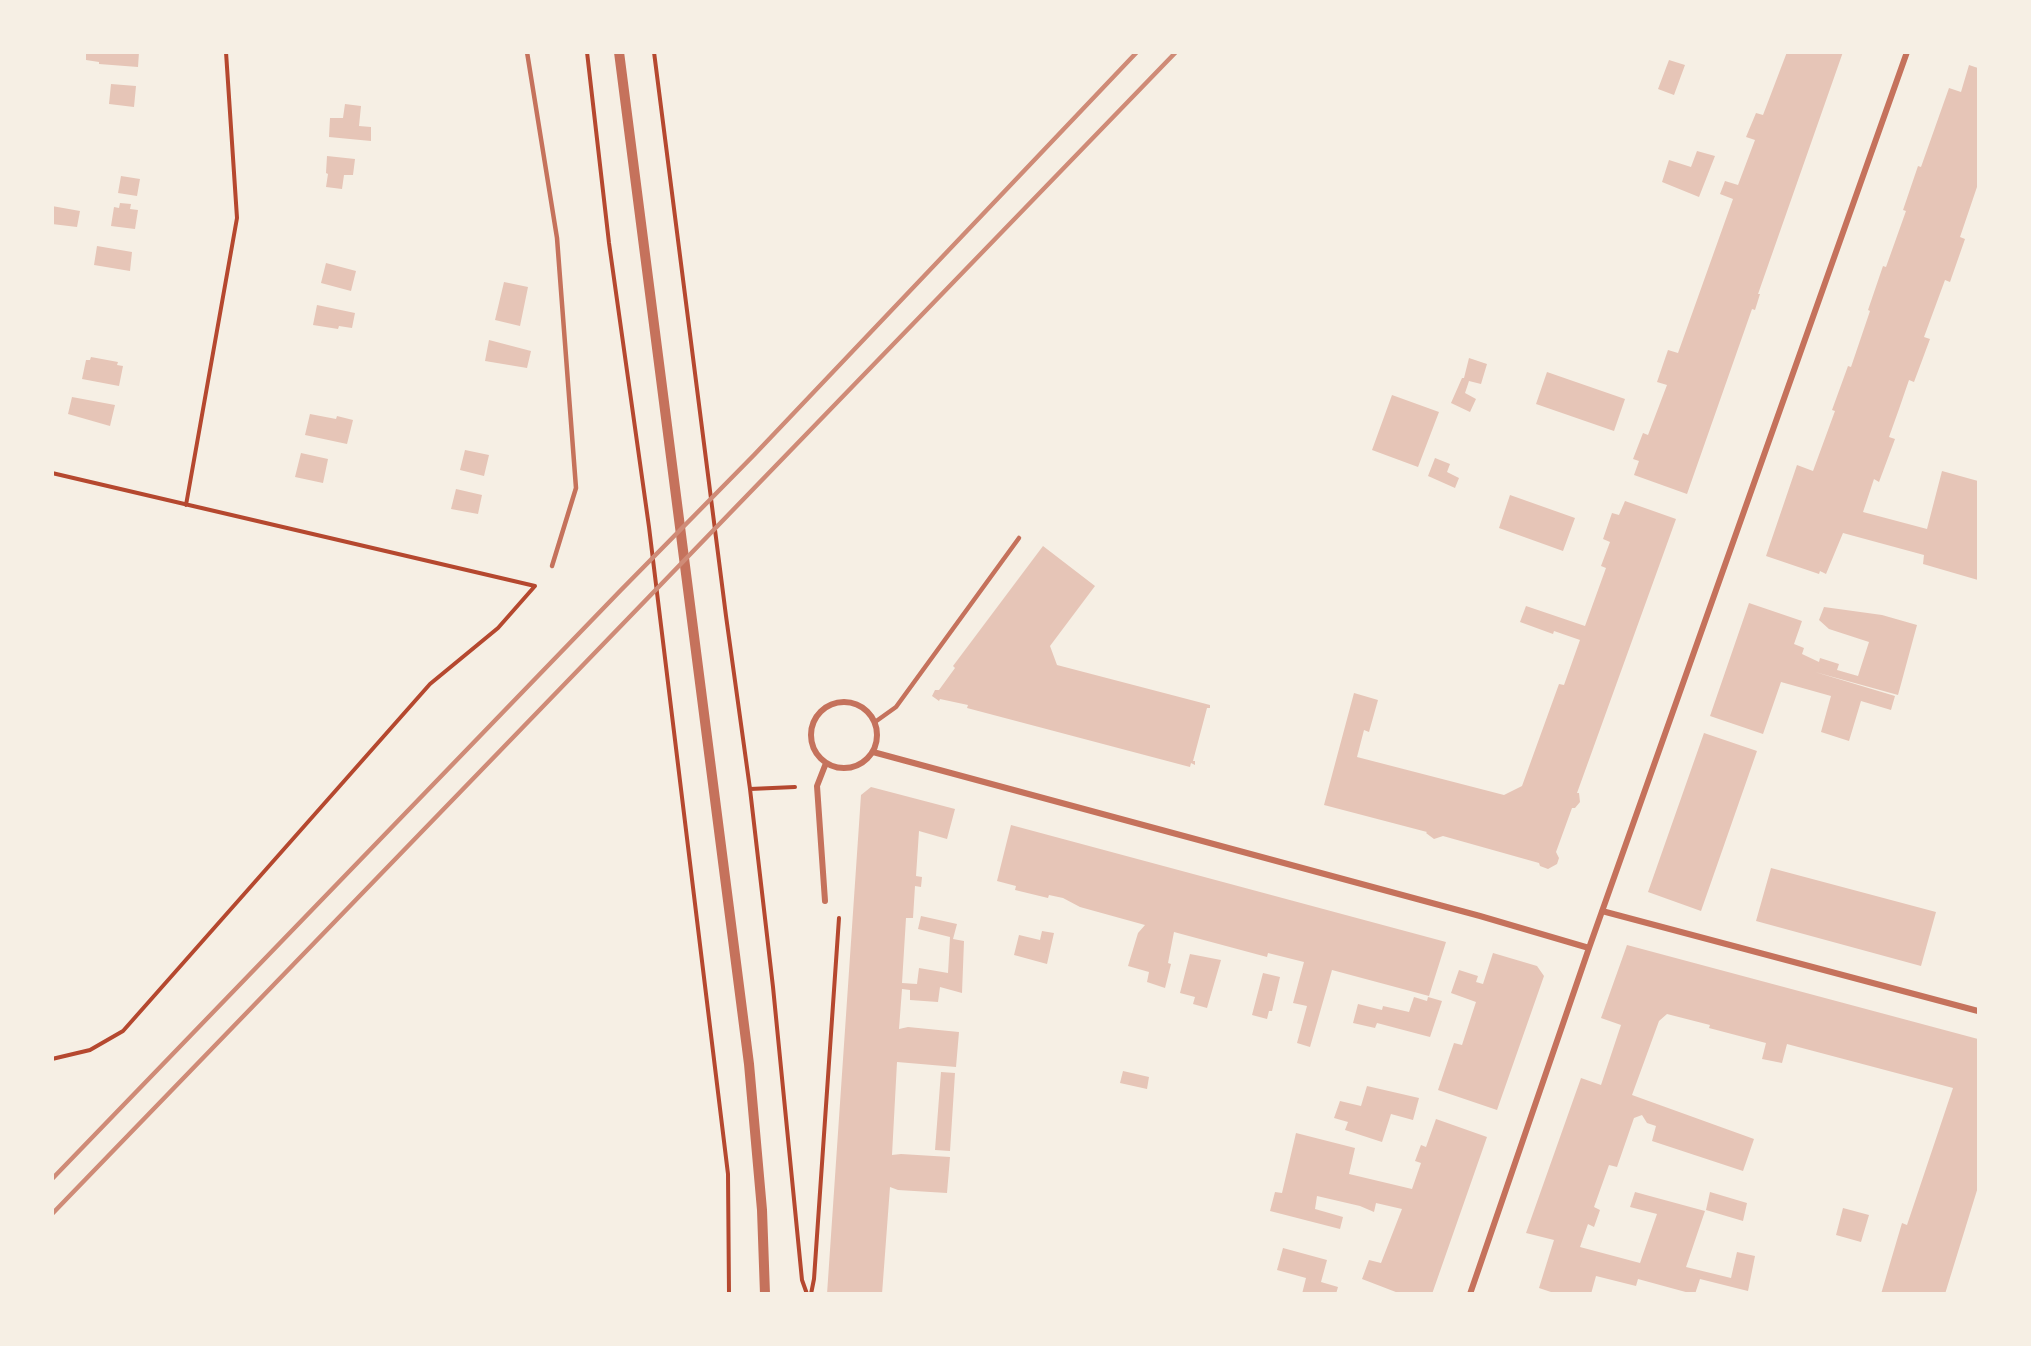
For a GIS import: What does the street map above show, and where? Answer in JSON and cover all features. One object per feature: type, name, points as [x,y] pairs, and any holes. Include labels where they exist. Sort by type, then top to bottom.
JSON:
[{"type":"street","points":[[619,52],[749,1064],[762,1210],[765,1293]]},
{"type":"street","points":[[1470,1293],[1602,910],[1907,52]]},
{"type":"street","points":[[837,702],[849,702],[859,706],[868,712],[875,722],[877,732],[873,752],[857,766],[836,768],[817,756],[810,735],[812,724],[827,706],[837,702]]},
{"type":"street","points":[[873,752],[1480,916],[1589,948]]},
{"type":"street","points":[[825,901],[817,786],[826,763]]},
{"type":"street","points":[[1602,910],[1978,1011]]},
{"type":"lane","points":[[527,52],[556,238],[576,488],[552,566]]},
{"type":"lane","points":[[875,722],[901,701],[1019,538]]},
{"type":"path","points":[[186,505],[237,218],[226,52]]},
{"type":"path","points":[[586,52],[648,527],[728,1174],[729,1293]]},
{"type":"path","points":[[654,52],[750,789],[802,1280],[809,1293]]},
{"type":"path","points":[[52,473],[535,586],[498,628],[430,684],[123,1031],[90,1050],[52,1059]]},
{"type":"path","points":[[750,789],[817,786]]},
{"type":"path","points":[[809,1293],[815,1267],[839,916],[825,901]]},
{"type":"building","points":[[86,52],[139,52],[138,67],[99,64],[99,62],[86,60]]},
{"type":"building","points":[[1787,52],[1843,52],[1758,294],[1760,294],[1755,310],[1752,309],[1687,494],[1634,475],[1639,461],[1633,459],[1643,433],[1648,435],[1667,385],[1657,382],[1668,350],[1678,353],[1733,199],[1720,194],[1725,181],[1738,185],[1755,140],[1746,137],[1756,113],[1763,115]]},
{"type":"building","points":[[1669,60],[1685,65],[1674,95],[1658,89]]},
{"type":"building","points":[[1969,65],[1978,68],[1978,184],[1960,237],[1965,239],[1950,282],[1945,280],[1924,337],[1930,339],[1914,382],[1909,380],[1889,437],[1895,439],[1879,482],[1874,479],[1863,512],[1927,529],[1942,471],[1978,481],[1978,580],[1923,564],[1924,555],[1843,533],[1826,574],[1820,571],[1819,574],[1766,556],[1797,465],[1813,471],[1835,411],[1832,410],[1848,366],[1851,367],[1883,266],[1886,267],[1906,211],[1903,210],[1918,166],[1921,167],[1949,88],[1961,92]]},
{"type":"building","points":[[111,84],[136,86],[134,107],[109,104]]},
{"type":"building","points":[[345,104],[361,106],[359,126],[371,127],[371,141],[329,137],[330,118],[343,118]]},
{"type":"building","points":[[1697,151],[1715,156],[1699,197],[1662,182],[1669,160],[1691,167]]},
{"type":"building","points":[[327,156],[355,159],[353,175],[344,175],[342,189],[326,187]]},
{"type":"building","points":[[121,176],[140,179],[137,196],[118,193]]},
{"type":"building","points":[[120,203],[131,204],[130,209],[138,210],[135,229],[111,226],[114,207],[119,208]]},
{"type":"building","points":[[52,206],[80,211],[77,227],[52,224]]},
{"type":"building","points":[[97,246],[132,252],[130,271],[94,265]]},
{"type":"building","points":[[326,263],[356,271],[351,291],[321,283]]},
{"type":"building","points":[[504,282],[528,287],[520,326],[495,320]]},
{"type":"building","points":[[317,305],[355,313],[352,328],[339,326],[338,329],[313,325]]},
{"type":"building","points":[[489,340],[531,351],[527,368],[485,361]]},
{"type":"building","points":[[91,357],[118,362],[117,365],[123,366],[119,386],[82,379],[86,360],[90,360]]},
{"type":"building","points":[[1469,358],[1487,364],[1481,384],[1469,381],[1465,393],[1476,399],[1470,412],[1451,403],[1464,378]]},
{"type":"building","points":[[1547,372],[1625,399],[1614,431],[1536,404]]},
{"type":"building","points":[[1392,395],[1439,412],[1418,467],[1372,450]]},
{"type":"building","points":[[72,397],[115,405],[110,426],[68,414]]},
{"type":"building","points":[[310,414],[353,420],[347,444],[305,435]]},
{"type":"building","points":[[465,450],[489,455],[484,476],[460,470]]},
{"type":"building","points":[[301,453],[328,459],[323,483],[295,477]]},
{"type":"building","points":[[1435,458],[1450,464],[1447,472],[1459,478],[1455,488],[1428,476]]},
{"type":"building","points":[[456,489],[482,495],[478,514],[451,509]]},
{"type":"building","points":[[1510,495],[1575,518],[1563,551],[1499,528]]},
{"type":"building","points":[[1625,501],[1676,519],[1577,793],[1579,793],[1580,802],[1572,808],[1556,852],[1559,858],[1557,864],[1548,869],[1540,866],[1539,863],[1443,836],[1434,839],[1427,832],[1324,805],[1354,693],[1378,700],[1369,732],[1364,730],[1357,757],[1504,795],[1522,786],[1559,684],[1564,685],[1580,640],[1554,631],[1553,634],[1520,622],[1526,606],[1585,626],[1606,568],[1601,566],[1610,542],[1603,539],[1612,513],[1619,515]]},
{"type":"building","points":[[1043,546],[1095,586],[1050,646],[1057,665],[1210,705],[1210,708],[1207,708],[1193,761],[1195,765],[1191,763],[1190,767],[967,708],[968,705],[940,699],[939,701],[932,696],[935,690],[939,690],[955,668],[953,666]]},
{"type":"building","points":[[1749,603],[1802,621],[1794,644],[1804,648],[1802,654],[1819,662],[1820,658],[1839,664],[1837,670],[1858,676],[1869,642],[1829,629],[1819,620],[1824,607],[1882,615],[1917,625],[1898,695],[1815,672],[1895,696],[1891,710],[1861,701],[1849,741],[1821,732],[1831,696],[1781,682],[1763,734],[1710,716]]},
{"type":"building","points":[[1704,733],[1757,751],[1701,911],[1648,892]]},
{"type":"building","points":[[871,787],[955,809],[947,839],[919,831],[916,876],[922,877],[921,887],[915,886],[913,918],[906,918],[902,983],[917,984],[919,968],[948,973],[950,937],[918,929],[921,916],[957,924],[953,939],[964,941],[962,993],[940,987],[938,1002],[910,1000],[910,990],[902,989],[899,1029],[908,1027],[959,1032],[956,1067],[897,1062],[892,1155],[950,1157],[947,1193],[898,1190],[890,1187],[882,1294],[827,1294],[861,795]]},
{"type":"building","points":[[1011,825],[1446,942],[1429,996],[1332,970],[1310,1047],[1297,1043],[1307,1006],[1293,1003],[1304,962],[1268,953],[1267,957],[1174,932],[1168,963],[1171,964],[1165,988],[1147,982],[1149,972],[1128,966],[1138,933],[1145,925],[1080,907],[1063,898],[1049,895],[1048,898],[1015,890],[1016,886],[997,881]]},
{"type":"building","points":[[1771,868],[1936,912],[1921,966],[1756,921]]},
{"type":"building","points":[[1042,931],[1054,933],[1047,964],[1014,955],[1019,935],[1040,940]]},
{"type":"building","points":[[1627,945],[1978,1039],[1978,1187],[1945,1294],[1881,1294],[1902,1223],[1907,1225],[1953,1088],[1787,1044],[1782,1063],[1762,1059],[1766,1043],[1667,1014],[1659,1021],[1632,1095],[1754,1139],[1743,1171],[1652,1141],[1656,1126],[1647,1123],[1642,1115],[1634,1118],[1617,1167],[1609,1165],[1594,1207],[1600,1210],[1594,1227],[1588,1224],[1580,1247],[1640,1263],[1657,1214],[1630,1207],[1635,1192],[1705,1211],[1686,1267],[1731,1278],[1737,1252],[1755,1256],[1748,1291],[1700,1279],[1695,1294],[1693,1294],[1638,1279],[1636,1286],[1596,1276],[1591,1294],[1557,1294],[1539,1288],[1554,1240],[1526,1233],[1581,1078],[1601,1085],[1621,1025],[1601,1018]]},
{"type":"building","points":[[1493,953],[1537,966],[1544,976],[1497,1110],[1438,1090],[1454,1043],[1462,1045],[1476,1002],[1451,993],[1459,970],[1478,976],[1476,982],[1483,984]]},
{"type":"building","points":[[1190,954],[1221,960],[1207,1008],[1193,1004],[1195,997],[1180,993]]},
{"type":"building","points":[[1263,973],[1280,977],[1272,1011],[1269,1011],[1267,1019],[1252,1015]]},
{"type":"building","points":[[1414,997],[1427,1001],[1428,997],[1442,1001],[1430,1037],[1377,1023],[1375,1028],[1353,1023],[1358,1004],[1382,1010],[1383,1006],[1409,1012]]},
{"type":"building","points":[[1123,1071],[1149,1077],[1147,1089],[1120,1083]]},
{"type":"building","points":[[941,1072],[955,1073],[950,1151],[935,1150]]},
{"type":"building","points":[[1367,1086],[1419,1098],[1413,1120],[1391,1114],[1382,1142],[1345,1130],[1348,1122],[1334,1118],[1340,1101],[1361,1106]]},
{"type":"building","points":[[1436,1119],[1487,1137],[1432,1294],[1401,1294],[1362,1279],[1369,1260],[1381,1263],[1402,1209],[1376,1203],[1374,1212],[1360,1206],[1317,1196],[1315,1209],[1343,1217],[1340,1229],[1270,1211],[1275,1192],[1282,1193],[1296,1133],[1355,1148],[1349,1174],[1412,1189],[1421,1163],[1415,1161],[1421,1145],[1426,1147]]},
{"type":"building","points":[[1710,1192],[1747,1203],[1743,1221],[1706,1210]]},
{"type":"building","points":[[1843,1208],[1869,1215],[1861,1242],[1836,1235]]},
{"type":"building","points":[[1283,1248],[1327,1260],[1321,1282],[1338,1287],[1336,1294],[1302,1294],[1306,1278],[1277,1270]]},
{"type":"railway","points":[[52,1179],[754,455],[1137,52]]},
{"type":"railway","points":[[52,1214],[1176,52]]}]
